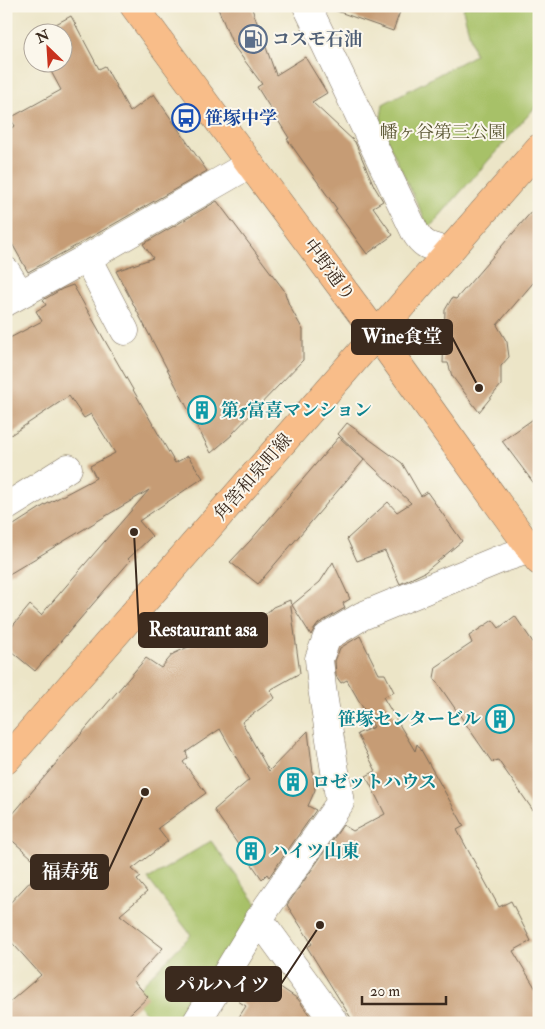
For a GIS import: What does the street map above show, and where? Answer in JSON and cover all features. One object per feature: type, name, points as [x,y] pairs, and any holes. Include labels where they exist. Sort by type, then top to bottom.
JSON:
[{"type":"main road","name":"中野通り","points":[[134,6],[377,335],[535,555]]},
{"type":"main road","name":"角筈和泉町線","points":[[7,758],[539,148]]},
{"type":"street","points":[[307,6],[420,241],[449,252]]},
{"type":"street","points":[[6,271],[13,298],[87,258],[250,164]]},
{"type":"street","points":[[87,258],[125,331]]},
{"type":"street","points":[[6,507],[68,468]]},
{"type":"street","points":[[196,1023],[263,913],[340,803],[319,659],[327,637],[362,616],[498,560],[535,555]]},
{"type":"street","points":[[263,913],[335,1023]]},
{"type":"green space","name":"幡ヶ谷第三公園","points":[[465,6],[539,6],[539,103],[429,228],[380,125],[383,104],[475,55],[463,10]]},
{"type":"green space","points":[[211,841],[259,907],[187,1023],[154,1023],[131,996],[191,935],[148,879]]},
{"type":"building","points":[[217,6],[251,6],[276,75],[305,57],[327,93],[312,102],[355,142],[374,186],[383,201],[373,207],[393,235],[367,254],[287,139],[289,138],[257,87],[262,84],[233,45]]},
{"type":"building","points":[[332,6],[402,6],[393,31],[331,9]]},
{"type":"building","points":[[71,16],[99,69],[105,66],[130,112],[154,94],[207,171],[28,272],[6,233],[6,130],[15,126],[10,118],[61,90],[51,72],[72,72],[72,22],[60,22]]},
{"type":"building","points":[[217,201],[284,290],[289,305],[303,330],[303,360],[232,435],[211,453],[116,271],[153,258],[143,244]]},
{"type":"building","points":[[539,203],[539,276],[497,325],[507,342],[509,357],[501,366],[501,385],[479,412],[452,376],[448,363],[443,363],[445,310],[452,298],[456,299]]},
{"type":"building","points":[[73,285],[175,463],[188,456],[203,478],[139,521],[152,536],[128,559],[130,561],[35,671],[6,647],[6,634],[30,605],[41,615],[149,490],[6,576],[6,530],[45,505],[96,478],[90,466],[115,453],[91,414],[84,418],[69,396],[6,438],[6,340],[42,321],[36,311],[46,305],[43,300]]},
{"type":"building","points":[[539,415],[539,490],[502,441]]},
{"type":"building","points":[[347,423],[402,463],[421,496],[427,492],[462,541],[425,572],[400,584],[385,551],[357,561],[347,539],[388,502],[397,512],[411,503],[338,434]]},
{"type":"building","points":[[339,437],[364,460],[258,584],[230,562]]},
{"type":"building","points":[[333,562],[350,599],[343,603],[345,608],[318,624],[311,635],[292,605],[320,582]]},
{"type":"building","points":[[290,600],[300,673],[270,690],[275,698],[242,722],[269,771],[308,731],[315,790],[308,806],[316,810],[269,877],[267,874],[262,879],[214,810],[249,780],[220,729],[186,752],[188,758],[183,762],[206,793],[158,828],[168,841],[132,869],[141,877],[137,880],[147,892],[120,915],[163,948],[133,980],[148,997],[120,1023],[6,1023],[6,1005],[41,975],[6,936],[6,907],[41,870],[38,867],[40,865],[6,835],[6,822],[146,658],[161,668],[173,654],[256,615],[260,619],[273,607]]},
{"type":"building","name":"笹塚センタービル","points":[[515,616],[539,651],[539,819],[498,760],[492,762],[434,678],[436,667],[472,643],[469,636],[493,620],[499,628]]},
{"type":"building","points":[[360,636],[379,674],[385,674],[394,692],[383,697],[415,751],[417,744],[420,748],[464,826],[457,830],[499,907],[511,901],[531,941],[513,951],[539,994],[539,1023],[354,1023],[307,947],[312,944],[287,905],[343,825],[353,831],[385,814],[366,776],[376,771],[357,734],[374,727],[347,680],[341,683],[336,676],[335,661],[340,648]]},
{"type":"building","points":[[258,972],[298,999],[315,1023],[235,1023],[246,1006],[238,1001]]},
{"type":"place","name":"コスモ石油","points":[[253,39]]},
{"type":"place","name":"笹塚中学","points":[[186,118]]},
{"type":"place","name":"Wine食堂","points":[[479,388]]},
{"type":"place","name":"第5富喜マンション","points":[[202,410]]},
{"type":"place","name":"Restaurant asa","points":[[134,532]]},
{"type":"place","name":"笹塚センタービル","points":[[500,719]]},
{"type":"place","name":"ロゼットハウス","points":[[293,782]]},
{"type":"place","name":"福寿苑","points":[[145,792]]},
{"type":"place","name":"ハイツ山東","points":[[251,851]]},
{"type":"place","name":"パルハイツ","points":[[320,925]]}]
